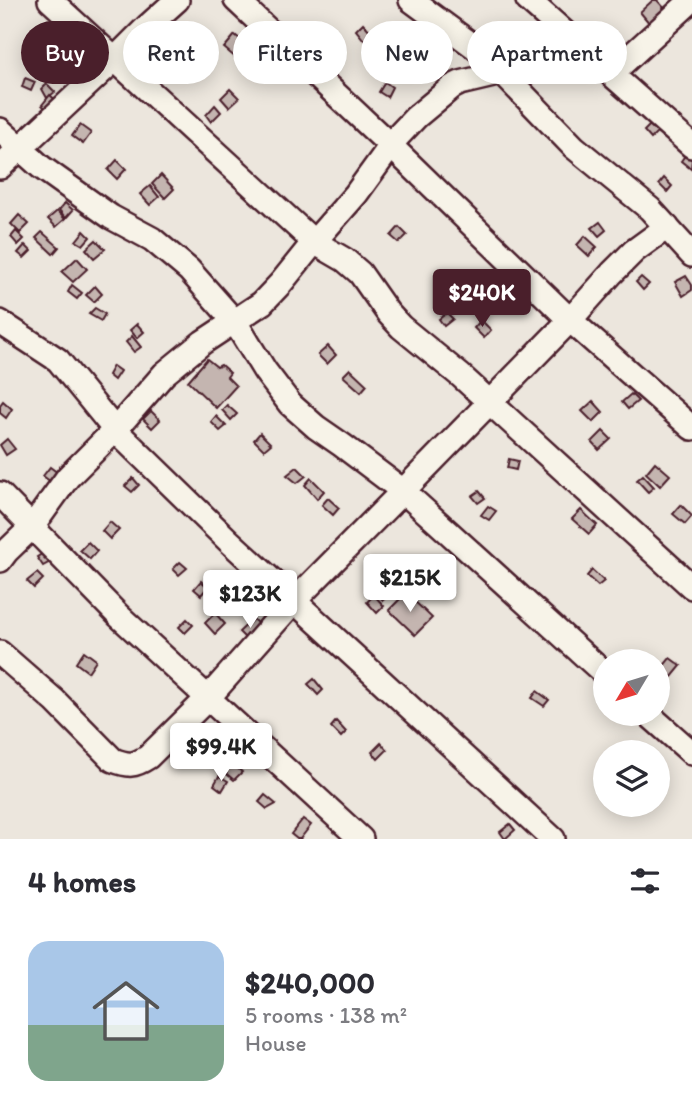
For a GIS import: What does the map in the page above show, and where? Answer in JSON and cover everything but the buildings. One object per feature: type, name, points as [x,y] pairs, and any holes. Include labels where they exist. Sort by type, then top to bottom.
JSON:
[{"type":"street","points":[[50,0],[314,242],[345,260],[360,273],[401,327],[461,376],[692,587]]},
{"type":"street","points":[[0,167],[177,0]]},
{"type":"street","points":[[236,0],[570,320],[692,428]]},
{"type":"street","points":[[411,0],[467,40]]},
{"type":"street","points":[[528,0],[551,21]]},
{"type":"street","points":[[627,50],[692,0]]},
{"type":"street","points":[[0,561],[32,527],[68,477],[115,430],[164,374],[181,359],[262,303],[356,194],[398,136],[452,87],[467,81]]},
{"type":"street","points":[[513,84],[574,147],[650,209],[692,255]]},
{"type":"street","points":[[622,84],[692,146]]},
{"type":"street","points":[[0,130],[41,167],[111,217],[152,239],[189,270],[235,321],[265,371],[290,404],[402,492],[593,663]]},
{"type":"street","points":[[0,653],[55,701],[113,760],[126,765],[137,764],[148,757],[208,698],[293,601],[570,320],[612,273],[634,251],[667,227]]},
{"type":"street","points":[[0,322],[58,360],[115,430],[229,541],[553,839]]},
{"type":"street","points":[[0,494],[119,616],[361,839]]},
{"type":"street","points":[[662,726],[692,753]]}]
